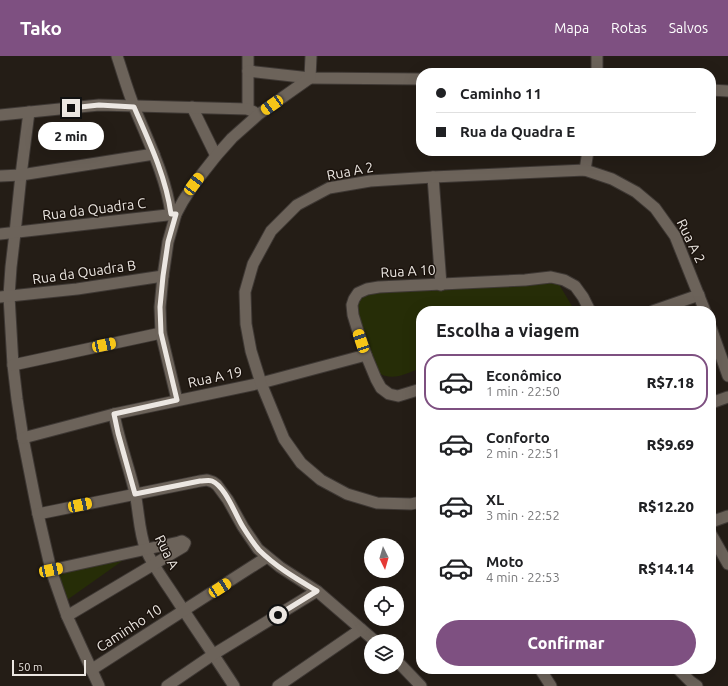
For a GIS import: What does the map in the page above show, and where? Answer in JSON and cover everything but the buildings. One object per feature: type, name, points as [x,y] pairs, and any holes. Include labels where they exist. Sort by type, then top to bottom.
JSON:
[{"type":"street","points":[[117,56],[134,107],[154,154],[173,214]]},
{"type":"street","points":[[248,56],[248,109]]},
{"type":"street","points":[[310,78],[311,56]]},
{"type":"street","points":[[597,56],[597,68]]},
{"type":"street","points":[[248,71],[310,78],[416,79]]},
{"type":"street","points":[[177,400],[161,333],[160,307],[163,276],[173,214],[216,156],[232,138],[259,114],[310,78]]},
{"type":"street","points":[[716,91],[728,92]]},
{"type":"street","points":[[0,115],[99,105],[248,109],[259,114]]},
{"type":"street","points":[[192,107],[216,156]]},
{"type":"street","points":[[29,112],[11,267],[4,297],[23,438],[51,570],[67,616],[99,686]]},
{"type":"street","points":[[0,176],[21,175],[154,154]]},
{"type":"street","points":[[585,170],[587,156]]},
{"type":"street","name":"Rua A 2","points":[[416,503],[377,503],[347,494],[321,480],[301,464],[284,439],[261,383],[251,350],[246,324],[245,292],[253,264],[271,231],[297,205],[329,188],[370,181],[433,176],[585,170],[612,179],[636,192],[655,208],[675,236],[703,306]]},
{"type":"street","points":[[433,176],[441,285]]},
{"type":"street","name":"Rua da Quadra C","points":[[0,234],[173,214]]},
{"type":"street","name":"Rua da Quadra B","points":[[4,297],[77,289],[163,276]]},
{"type":"street","name":"Rua A 10","points":[[416,391],[398,396],[389,394],[381,388],[366,354],[353,314],[352,305],[354,298],[358,293],[367,289],[379,287],[441,285],[551,277],[564,280],[575,286],[588,306]]},
{"type":"street","points":[[667,306],[699,294]]},
{"type":"street","points":[[13,365],[161,333]]},
{"type":"street","points":[[716,342],[728,376]]},
{"type":"street","name":"Rua A 19","points":[[23,438],[114,414],[261,383],[366,354]]},
{"type":"street","points":[[716,402],[728,397]]},
{"type":"street","name":"Rua A","points":[[114,414],[135,494],[141,531],[146,549],[153,564],[234,686]]},
{"type":"street","points":[[38,514],[207,480],[213,482],[223,492],[250,539],[258,549],[280,567],[317,591],[367,634]]},
{"type":"street","points":[[716,520],[728,516]]},
{"type":"street","points":[[51,570],[182,541],[185,543],[183,547],[67,616]]},
{"type":"street","points":[[716,543],[728,564]]},
{"type":"street","name":"Caminho 10","points":[[91,670],[267,557]]},
{"type":"street","points":[[167,686],[214,654],[317,591]]},
{"type":"street","points":[[278,686],[361,629]]},
{"type":"street","points":[[404,668],[421,686]]},
{"type":"street","points":[[543,674],[551,686]]},
{"type":"street","points":[[683,674],[698,686]]},
{"type":"green space","points":[[557,281],[572,306],[416,306],[416,370],[404,375],[393,377],[377,372],[354,306],[364,290]]},
{"type":"green space","points":[[132,554],[67,600],[56,573]]},
{"type":"route","points":[[71,108],[99,105],[134,107],[154,154],[166,190],[171,214],[176,214],[168,242],[160,307],[161,333],[177,400],[114,414],[135,494],[207,480],[217,485],[228,500],[250,539],[258,549],[280,567],[317,591],[278,615]]}]
